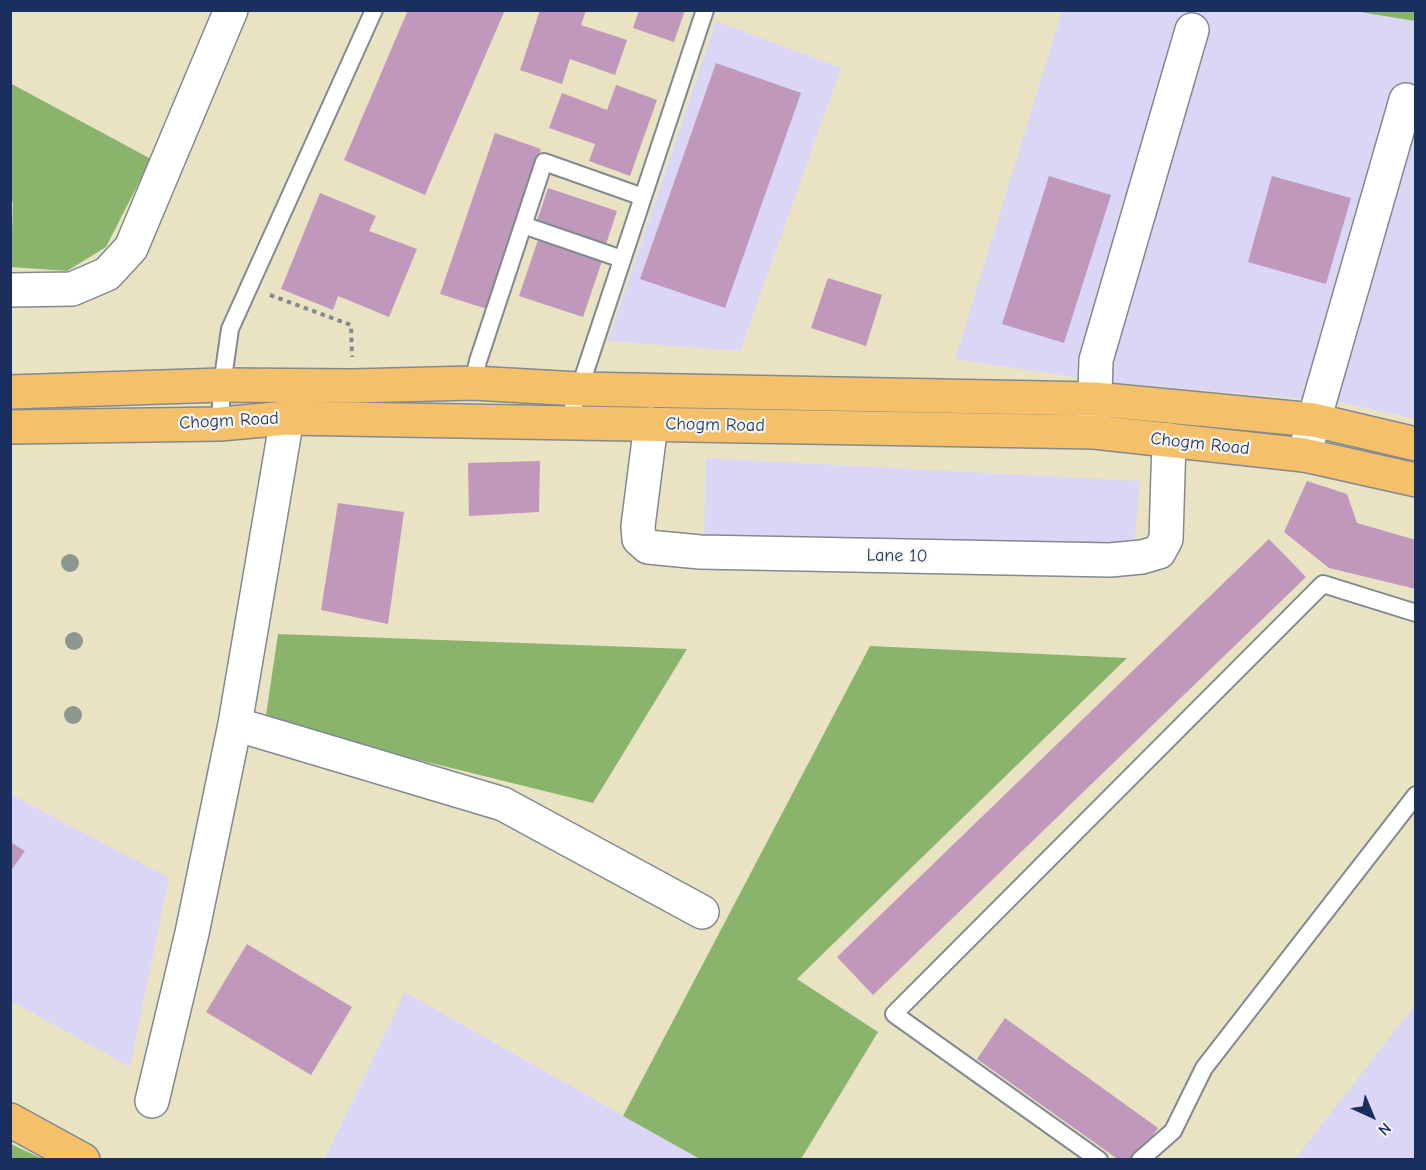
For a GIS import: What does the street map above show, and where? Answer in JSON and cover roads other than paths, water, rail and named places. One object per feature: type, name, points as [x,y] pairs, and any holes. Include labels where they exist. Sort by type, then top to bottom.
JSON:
[{"type":"main road","name":"Chogm Road","points":[[10,392],[222,385],[353,386],[473,383],[579,388],[1095,399],[1314,420],[1416,444]]},
{"type":"main road","name":"Chogm Road","points":[[10,427],[220,424],[288,418],[1094,432],[1304,455],[1416,480]]},
{"type":"main road","points":[[10,1120],[84,1160]]},
{"type":"street","points":[[10,290],[72,289],[107,274],[131,248],[231,10]]},
{"type":"street","points":[[1094,432],[1096,360],[1192,30]]},
{"type":"street","points":[[1304,455],[1406,100]]},
{"type":"street","points":[[152,1101],[192,933],[235,724],[288,418]]},
{"type":"street","name":"Lane 10","points":[[651,424],[638,526],[639,539],[648,548],[700,552],[1110,560],[1142,557],[1159,552],[1166,539],[1169,440]]},
{"type":"street","points":[[235,724],[503,804],[702,912]]},
{"type":"lane","points":[[220,424],[222,385],[230,329],[374,10]]},
{"type":"lane","points":[[568,423],[705,10]]},
{"type":"lane","points":[[473,383],[544,162],[643,197]]},
{"type":"lane","points":[[523,225],[622,259]]},
{"type":"lane","points":[[1099,1160],[894,1014],[1323,584],[1416,614]]},
{"type":"lane","points":[[1140,1160],[1173,1131],[1204,1068],[1416,795]]}]
